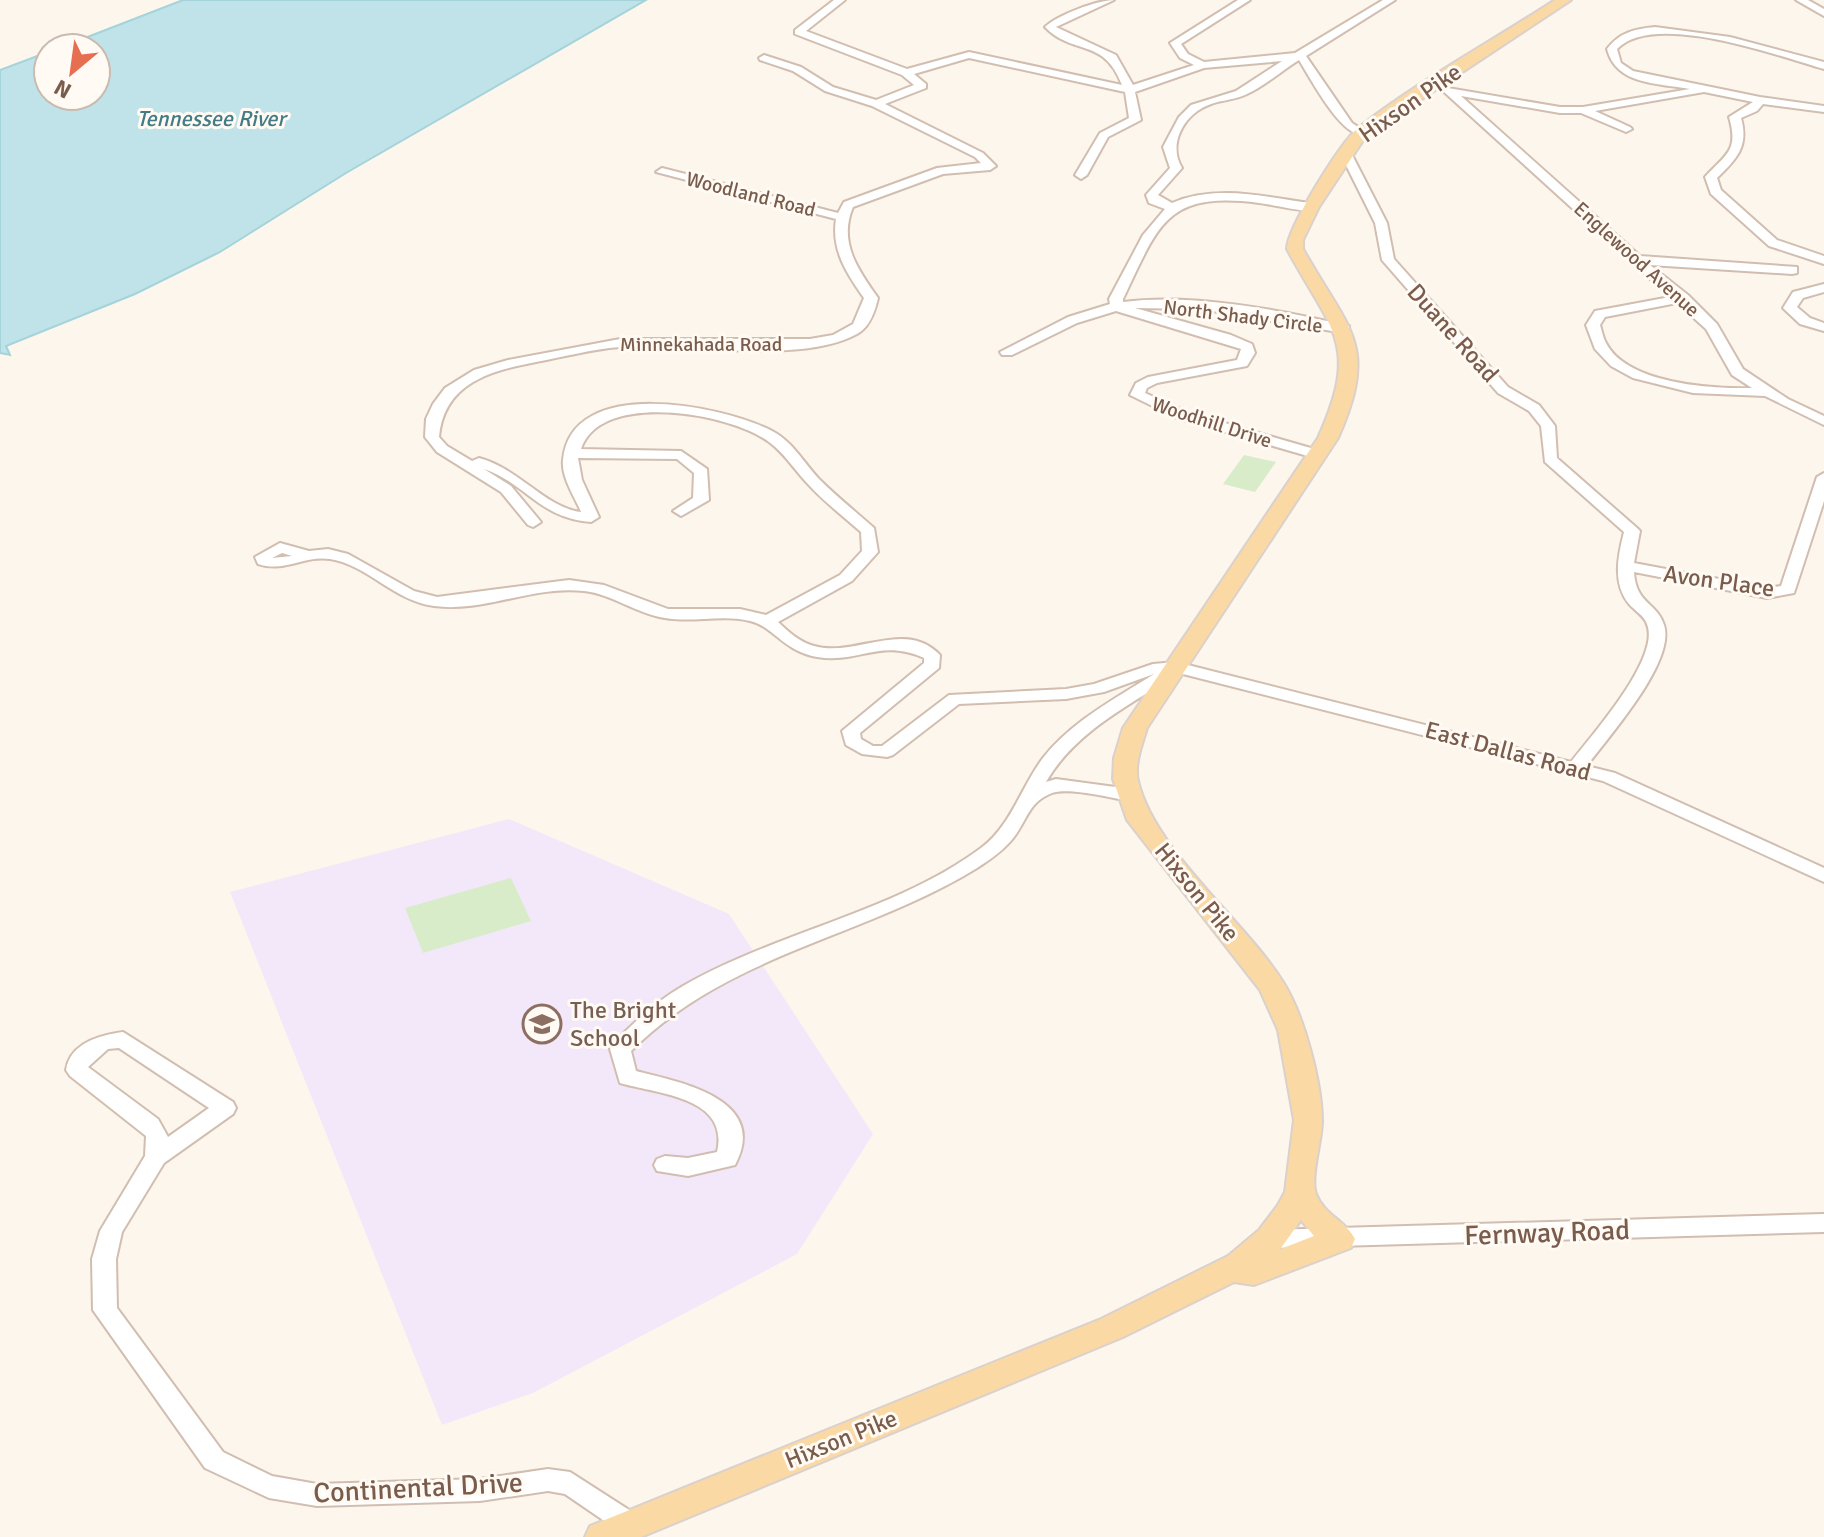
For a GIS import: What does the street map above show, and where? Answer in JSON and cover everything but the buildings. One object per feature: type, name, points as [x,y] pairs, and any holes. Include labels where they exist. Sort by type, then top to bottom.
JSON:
[{"type":"main road","name":"Hixson Pike","points":[[616,1531],[1112,1328],[1232,1269],[1270,1239],[1300,1193],[1308,1120],[1292,1030],[1272,986],[1139,820],[1125,779],[1126,758],[1135,728],[1338,418],[1346,394],[1351,360],[1344,329],[1295,249],[1295,240],[1311,207],[1360,133],[1439,90],[1564,0]]},
{"type":"main road","points":[[1300,1193],[1319,1224],[1340,1239]]},
{"type":"main road","points":[[1232,1269],[1254,1272],[1340,1239]]},
{"type":"street","points":[[840,0],[799,32],[906,73],[922,86],[876,104]]},
{"type":"street","points":[[1081,175],[1104,135],[1135,120],[1130,90],[1111,57],[1058,34],[1050,27],[1057,20],[1085,14],[1109,0]]},
{"type":"street","points":[[1203,65],[1184,56],[1175,43],[1245,0]]},
{"type":"street","points":[[1173,208],[1153,200],[1152,195],[1176,168],[1167,154],[1167,145],[1184,114],[1205,101],[1246,93],[1265,76],[1390,0]]},
{"type":"street","points":[[1801,0],[1824,13]]},
{"type":"street","points":[[1364,1],[1372,11]]},
{"type":"street","points":[[1824,66],[1726,41],[1662,31],[1633,33],[1621,38],[1612,49],[1616,64],[1630,74],[1760,100],[1824,109]]},
{"type":"street","points":[[906,73],[969,55],[1130,90],[1203,65],[1301,56]]},
{"type":"street","points":[[1301,56],[1348,125],[1360,133]]},
{"type":"street","points":[[764,58],[797,69],[829,89],[876,104],[979,155],[990,166],[948,169],[864,197],[848,205],[841,217]]},
{"type":"street","points":[[1439,90],[1560,110],[1583,110],[1709,89]]},
{"type":"street","name":"Englewood Avenue","points":[[1439,90],[1683,298],[1712,327],[1737,372],[1767,392],[1824,421]]},
{"type":"street","points":[[1760,100],[1753,109],[1735,117],[1741,137],[1737,152],[1711,177],[1715,191],[1773,243],[1824,260]]},
{"type":"street","points":[[1583,110],[1626,129]]},
{"type":"street","name":"Duane Road","points":[[1346,153],[1381,223],[1388,260],[1503,390],[1534,408],[1548,426],[1550,459],[1632,531],[1625,557],[1629,593],[1656,625],[1657,641],[1645,674],[1576,768]]},
{"type":"street","name":"Woodland Road","points":[[662,172],[841,217]]},
{"type":"street","points":[[1117,306],[1116,299],[1142,248],[1173,208],[1192,199],[1212,197],[1311,207]]},
{"type":"street","name":"Minnekahada Road","points":[[533,522],[506,489],[442,449],[432,437],[431,419],[441,399],[481,371],[563,349],[619,343],[810,342],[857,329],[867,313],[871,298],[844,260],[841,217]]},
{"type":"street","points":[[1639,260],[1792,270]]},
{"type":"street","points":[[1824,288],[1798,295],[1790,308],[1805,321],[1824,327]]},
{"type":"street","points":[[1683,298],[1600,314],[1593,325],[1602,350],[1632,371],[1655,381],[1700,392],[1767,392]]},
{"type":"street","name":"North Shady Circle","points":[[1007,352],[1086,314],[1117,306],[1185,306],[1344,329]]},
{"type":"street","name":"Woodhill Drive","points":[[1117,306],[1247,347],[1248,353],[1242,363],[1153,380],[1141,386],[1137,395],[1182,415],[1316,454]]},
{"type":"street","points":[[457,457],[508,473],[529,486],[557,513],[577,518],[591,517],[570,461],[577,432],[596,416],[627,409],[664,409],[716,418],[768,434],[819,487],[869,531],[870,552],[846,578],[764,623]]},
{"type":"street","points":[[573,453],[681,455],[702,472],[701,500],[681,511]]},
{"type":"street","name":"Avon Place","points":[[1627,566],[1767,593],[1788,590],[1824,477]]},
{"type":"street","points":[[306,555],[332,554],[355,559],[406,592],[438,602],[569,584],[592,587],[666,614],[759,618],[803,651],[825,654],[878,642],[901,642],[932,655],[933,664],[851,731],[852,741],[859,747],[877,753],[887,751],[955,699],[1066,694],[1098,688],[1153,669],[1176,667]]},
{"type":"street","points":[[665,1165],[688,1167],[727,1159],[735,1138],[729,1120],[720,1109],[700,1098],[627,1077],[620,1049],[650,1019],[690,991],[905,899],[989,851],[1008,832],[1055,755],[1076,734],[1176,667]]},
{"type":"street","name":"East Dallas Road","points":[[1176,667],[1609,777],[1824,876]]},
{"type":"street","points":[[1031,795],[1056,785],[1130,795]]},
{"type":"street","name":"Continental Drive","points":[[156,1157],[157,1134],[150,1125],[77,1070],[78,1061],[103,1042],[123,1040],[225,1108],[156,1157],[111,1231],[104,1259],[105,1310],[214,1460],[269,1487],[317,1495],[480,1490],[548,1480],[570,1483],[616,1531]]},
{"type":"street","name":"Fernway Road","points":[[1270,1239],[1824,1223]]},
{"type":"shaded area","name":"The Bright School","points":[[509,819],[729,914],[873,1134],[797,1254],[533,1393],[442,1425],[230,892]]},
{"type":"green space","points":[[1244,455],[1276,462],[1255,492],[1223,484]]},
{"type":"green space","points":[[511,878],[531,921],[423,953],[405,908]]},
{"type":"water","name":"Tennessee River","points":[[183,0],[646,0],[346,173],[220,252],[135,294],[6,346],[10,355],[0,353],[0,70],[32,58],[32,112],[112,112],[112,32],[100,32]]},
{"type":"place","name":"The Bright School","points":[[542,1024]]}]
